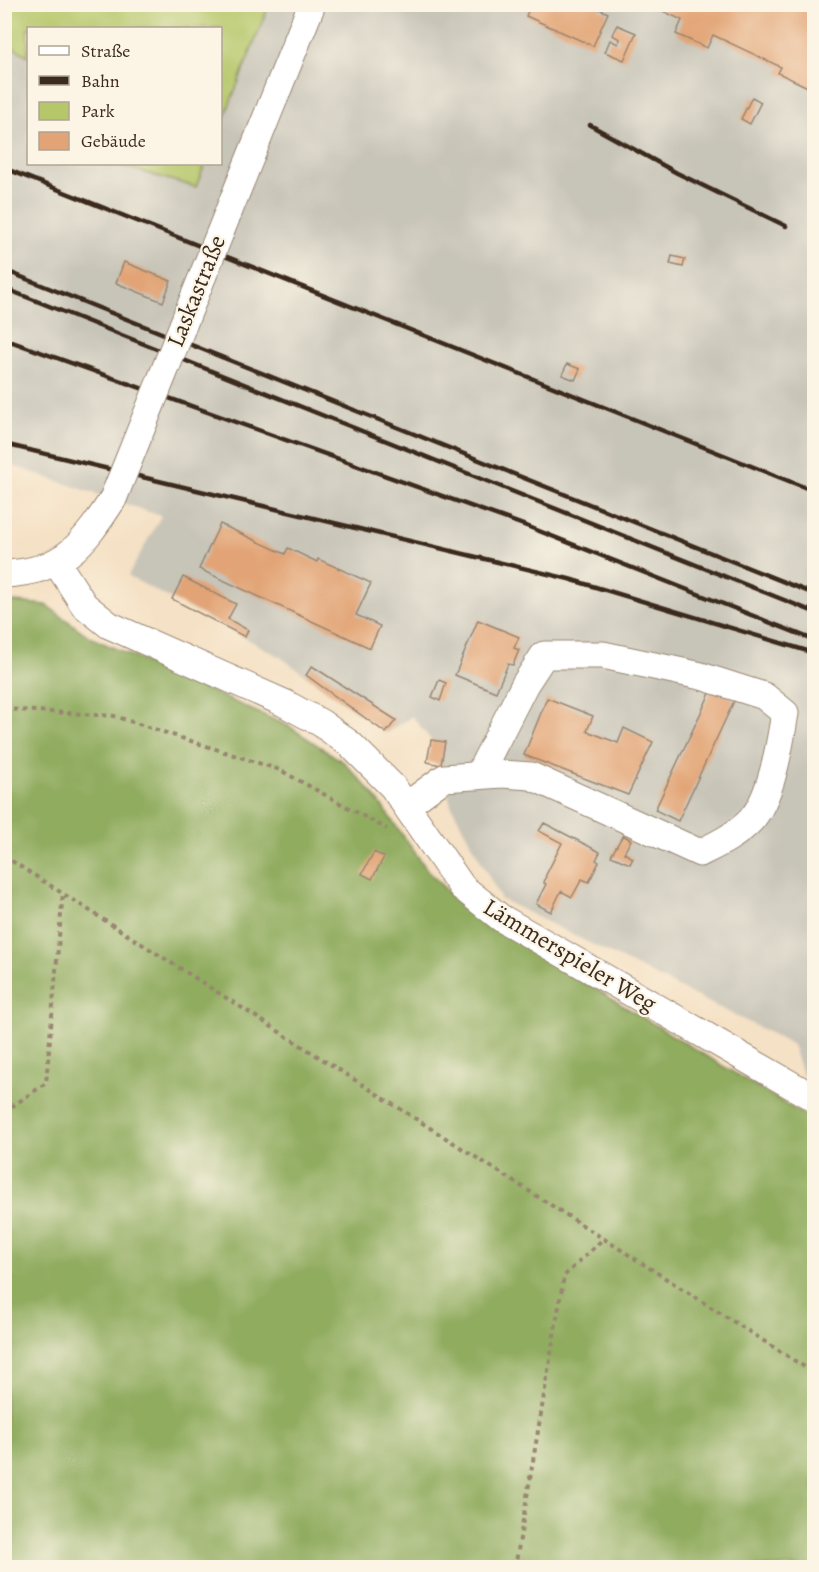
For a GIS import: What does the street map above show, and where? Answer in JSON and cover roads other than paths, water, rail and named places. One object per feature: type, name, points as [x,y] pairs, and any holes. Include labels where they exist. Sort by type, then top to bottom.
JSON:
[{"type":"street","name":"Laskastraße","points":[[57,563],[82,543],[112,499],[312,4]]},
{"type":"street","points":[[4,574],[24,573],[57,563]]},
{"type":"street","name":"Lämmerspieler Weg","points":[[57,563],[84,605],[98,618],[122,632],[284,703],[321,723],[371,763],[406,806],[462,887],[495,913],[814,1098]]},
{"type":"street","points":[[406,806],[444,778],[531,776],[700,853],[723,842],[752,819],[775,771],[785,713],[764,696],[702,676],[603,655],[544,655],[525,684],[478,776]]},
{"type":"railway","points":[[590,125],[677,173],[786,226]]},
{"type":"railway","points":[[4,168],[814,491]]},
{"type":"railway","points":[[4,270],[814,594]]},
{"type":"railway","points":[[4,288],[814,612]]},
{"type":"railway","points":[[4,339],[529,527],[814,640]]},
{"type":"railway","points":[[4,444],[569,579],[814,653]]}]
